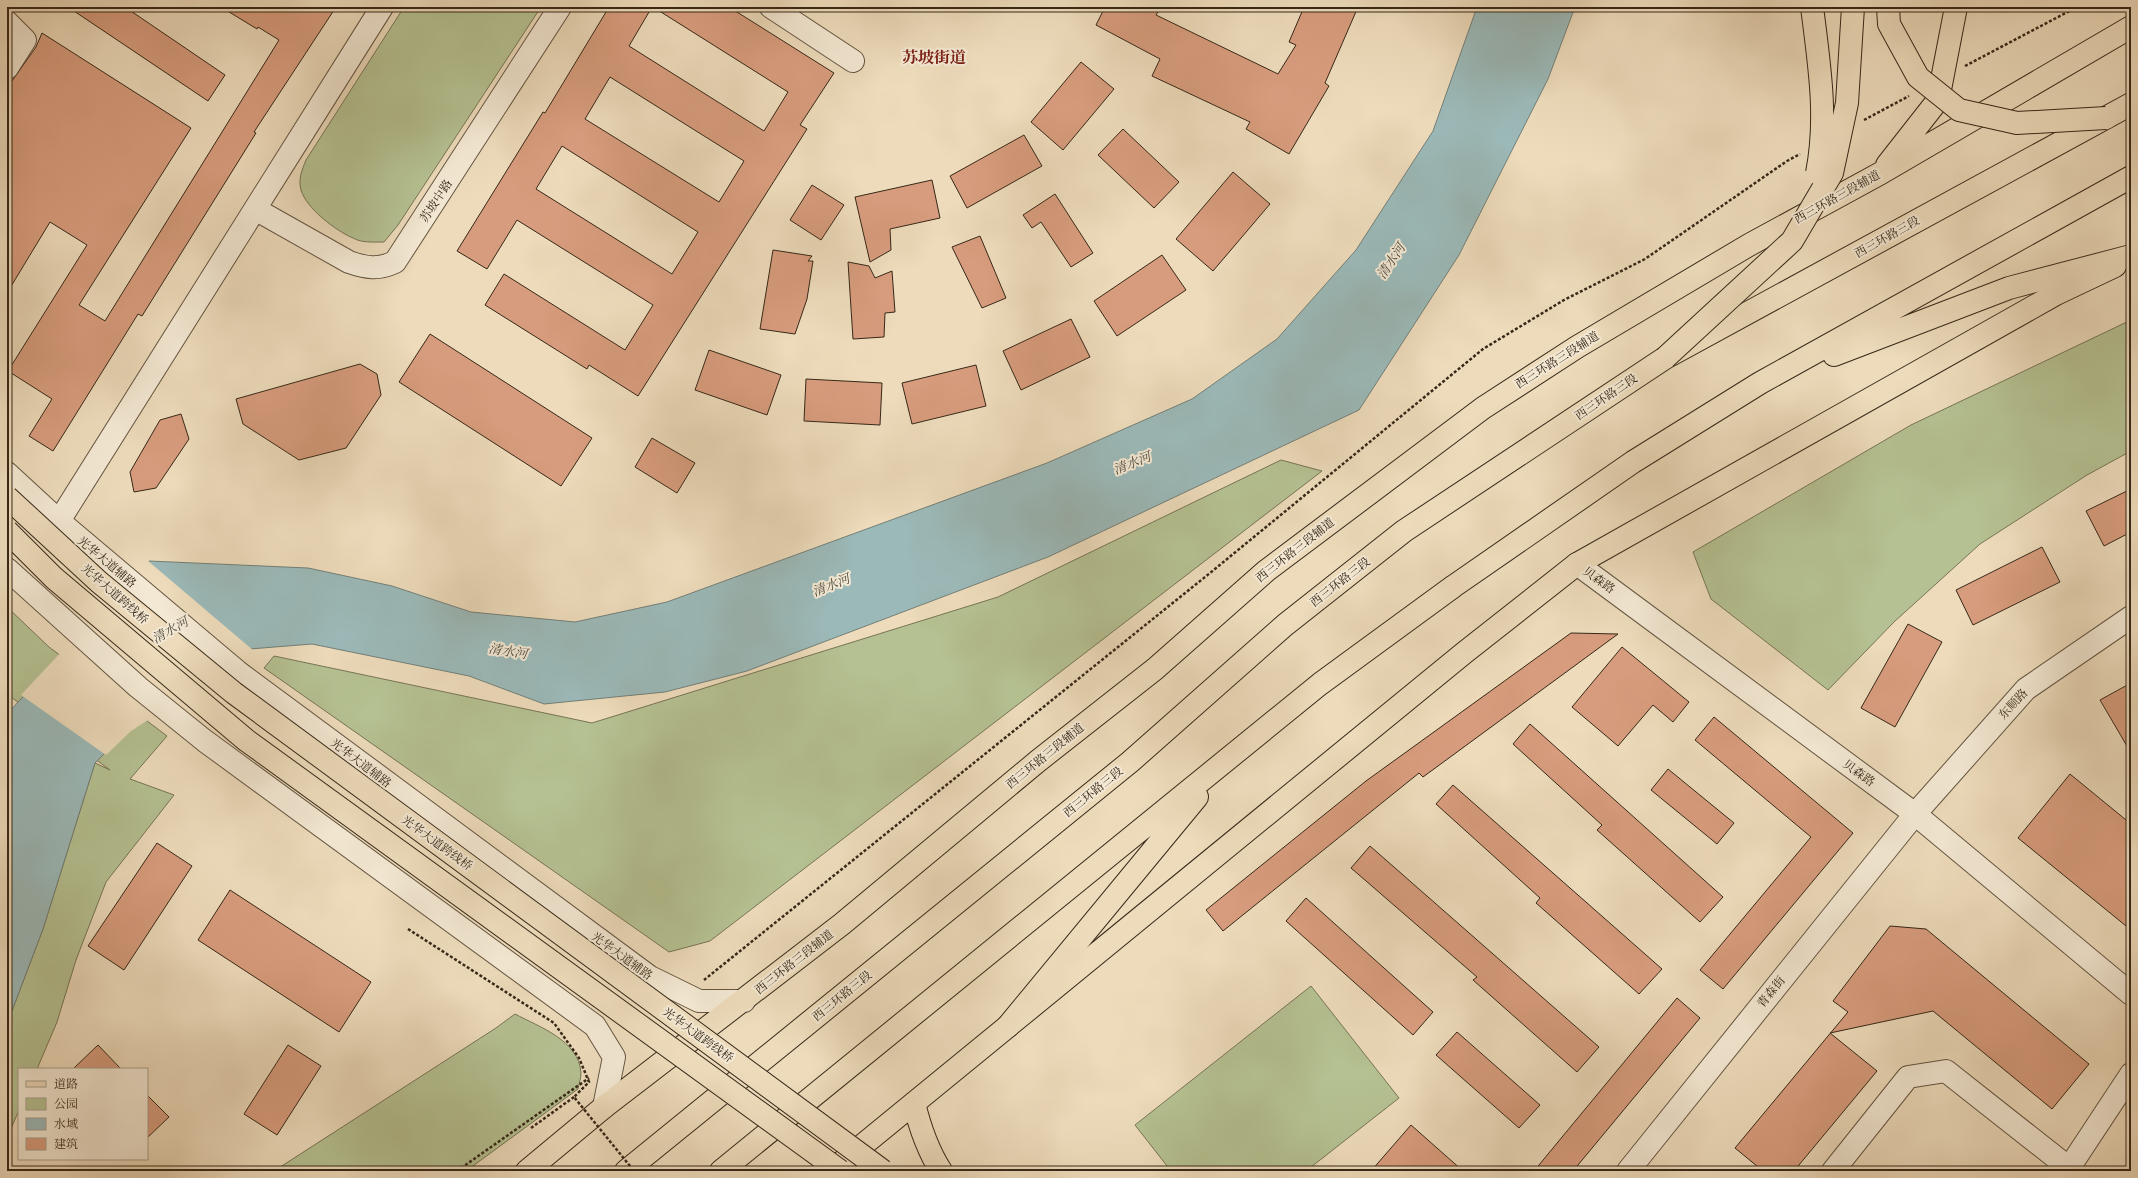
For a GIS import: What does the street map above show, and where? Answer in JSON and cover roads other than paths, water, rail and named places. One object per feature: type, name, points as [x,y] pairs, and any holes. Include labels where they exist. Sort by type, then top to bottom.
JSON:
[{"type":"main road","points":[[1795,236],[1814,188],[1822,146],[1823,88],[1812,7]]},
{"type":"main road","points":[[1665,358],[1786,247],[1795,236],[1832,173],[1847,103],[1853,7]]},
{"type":"main road","points":[[1888,7],[1889,24],[1918,77],[1959,110],[2017,123],[2106,118]]},
{"type":"main road","points":[[1881,173],[1938,100],[1956,7]]},
{"type":"main road","name":"西三环路三段辅道","points":[[527,1171],[604,1107],[744,1001],[842,924],[1038,761],[1155,669],[1266,571],[1483,408],[1583,343],[1749,245],[1881,173],[2131,27]]},
{"type":"main road","name":"西三环路三段","points":[[626,1171],[1130,762],[1285,624],[1404,531],[1665,358],[2131,104]]},
{"type":"main road","points":[[721,1171],[1320,684],[1454,586],[1633,462],[1760,383],[2131,177]]},
{"type":"main road","points":[[1760,383],[2009,288],[2131,257]]},
{"type":"main road","points":[[831,1171],[1458,658],[1577,564],[2056,294],[2131,257]]},
{"type":"main road","name":"光华大道跨线桥","points":[[7,497],[99,582],[234,693],[883,1171]]},
{"type":"main road","points":[[7,531],[60,582],[246,740],[840,1171]]},
{"type":"main road","points":[[1008,1026],[1228,760]]},
{"type":"main road","points":[[914,1103],[921,1131],[931,1156],[941,1171]]},
{"type":"street","points":[[59,521],[382,7]]},
{"type":"street","name":"苏坡中路","points":[[255,209],[355,264],[365,268],[385,267],[395,262],[560,7]]},
{"type":"street","points":[[771,7],[853,61]]},
{"type":"street","points":[[7,22],[25,40],[7,68]]},
{"type":"street","name":"光华大道辅路","points":[[7,473],[59,521],[238,672],[650,977],[699,1001],[744,1001]]},
{"type":"street","name":"贝森路","points":[[1577,564],[1915,814],[2131,994]]},
{"type":"street","points":[[7,569],[76,632],[205,741],[595,1026],[614,1057],[604,1107]]},
{"type":"street","name":"东顺路","points":[[1915,814],[2026,690],[2131,617]]},
{"type":"street","name":"青森街","points":[[1628,1171],[1915,814]]},
{"type":"street","points":[[1833,1171],[1908,1078],[1946,1071],[2068,1170],[2131,1074]]},
{"type":"water","name":"清水河","points":[[1477,7],[1575,7],[1548,79],[1459,255],[1359,410],[1048,557],[747,671],[665,692],[544,704],[469,676],[312,644],[250,649],[129,729],[95,763],[43,929],[7,1024],[7,714],[149,561],[308,568],[392,586],[471,612],[575,622],[667,602],[1047,463],[1192,399],[1277,339],[1356,250],[1433,131]]},
{"type":"district","name":"苏坡街道","points":[[934,58]]}]
